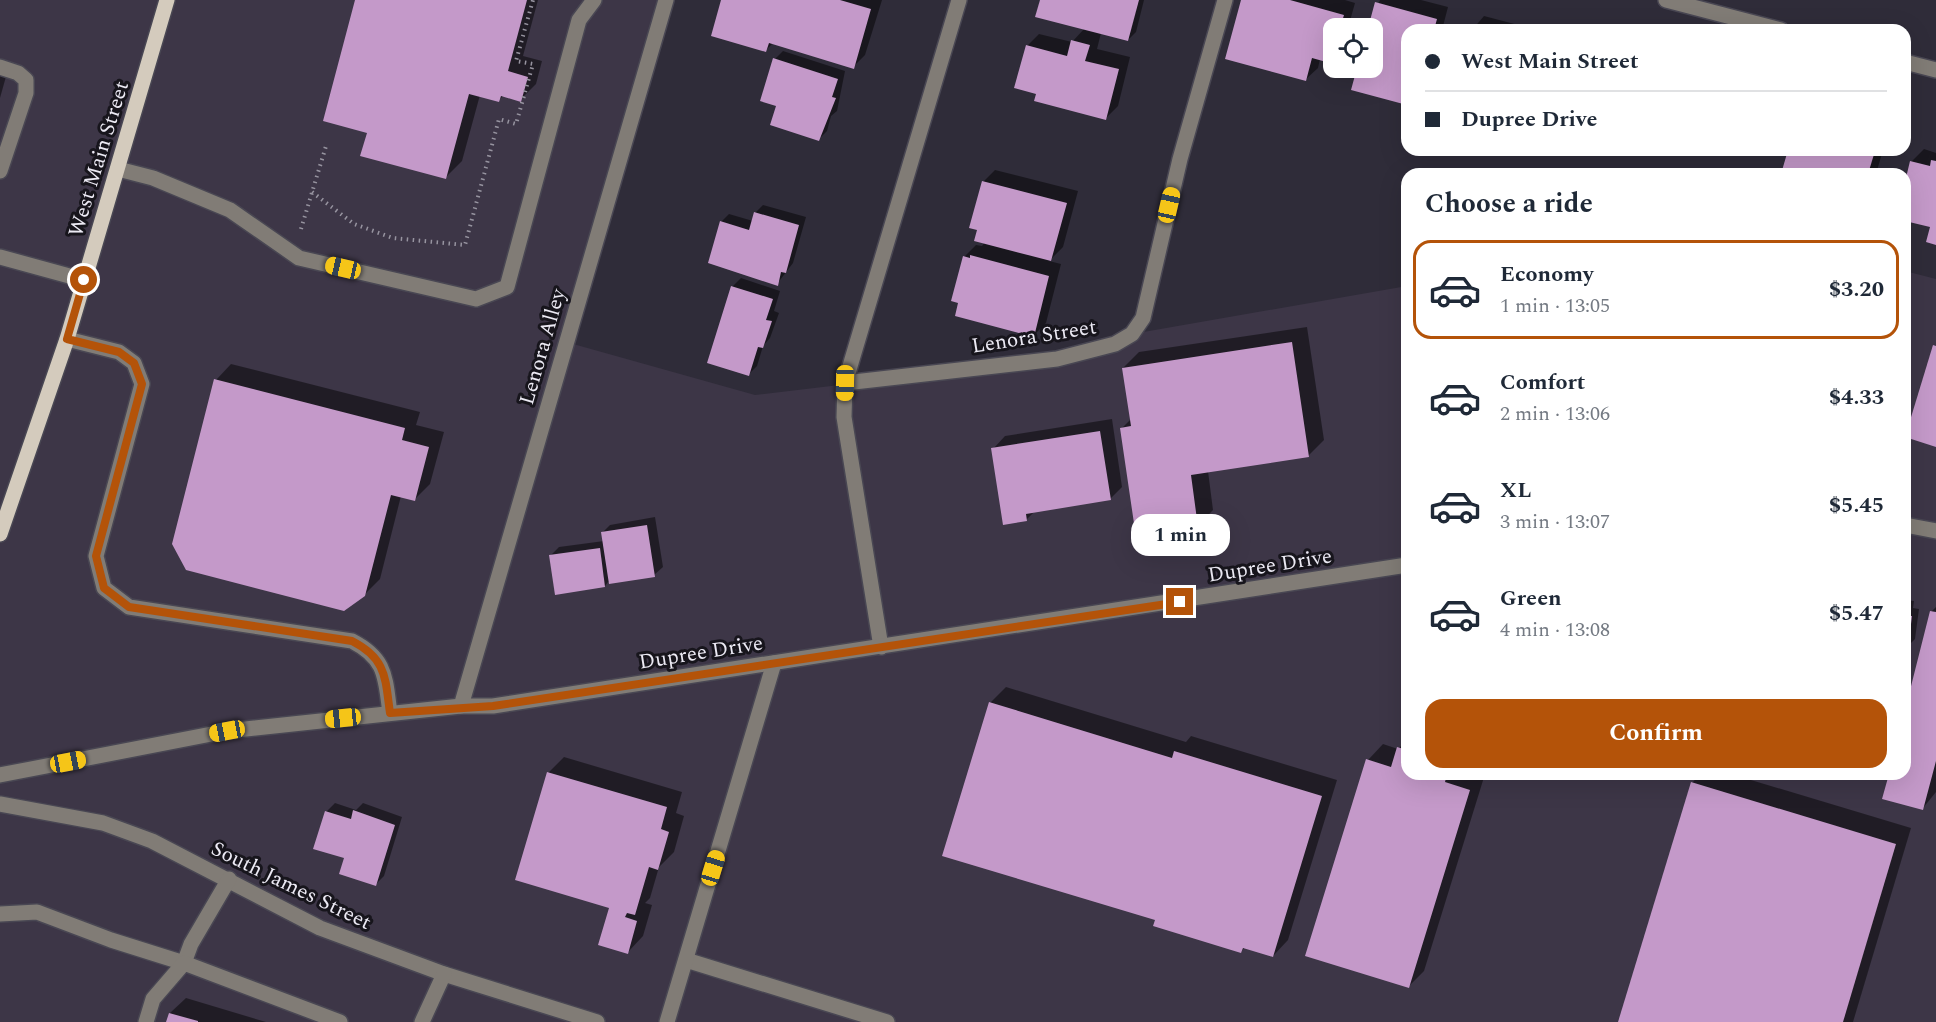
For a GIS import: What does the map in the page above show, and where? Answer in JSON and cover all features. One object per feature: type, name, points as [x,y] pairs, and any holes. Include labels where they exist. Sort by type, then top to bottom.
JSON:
[{"type":"main road","name":"West Main Street","points":[[0,534],[67,339],[167,0]]},
{"type":"street","points":[[118,169],[153,178],[230,210],[299,258],[477,299],[507,287],[579,20],[594,0]]},
{"type":"street","name":"Lenora Alley","points":[[461,706],[666,0]]},
{"type":"street","points":[[881,647],[844,417],[845,383],[959,0]]},
{"type":"street","name":"Lenora Street","points":[[845,383],[1057,359],[1115,344],[1132,334],[1143,318],[1180,159],[1225,0]]},
{"type":"street","points":[[1666,0],[1758,24]]},
{"type":"street","points":[[1911,64],[1936,70]]},
{"type":"street","points":[[0,67],[18,73],[26,81],[26,93],[0,171]]},
{"type":"street","points":[[0,257],[84,280]]},
{"type":"street","points":[[67,339],[119,352],[134,363],[142,384],[96,556],[104,588],[129,607],[352,641],[370,650],[383,668],[390,713]]},
{"type":"street","points":[[1911,526],[1936,531]]},
{"type":"street","name":"Dupree Drive","points":[[0,775],[227,731],[461,706],[493,706],[1401,567]]},
{"type":"street","points":[[668,1022],[774,663]]},
{"type":"street","name":"South James Street","points":[[0,804],[103,824],[152,841],[230,879],[320,928],[444,974],[579,1019],[597,1022]]},
{"type":"street","points":[[146,1022],[153,999],[184,963],[191,944],[230,879]]},
{"type":"street","points":[[0,915],[37,912],[184,963],[340,1022]]},
{"type":"street","points":[[686,960],[887,1022]]},
{"type":"street","points":[[422,1022],[444,974]]},
{"type":"path","points":[[312,192],[354,224],[393,238],[465,245],[499,119],[516,124],[533,64],[516,61],[533,0]]},
{"type":"path","points":[[301,229],[326,146]]},
{"type":"shaded area","points":[[0,0],[666,0],[566,342],[755,395],[1057,359],[1132,334],[1401,287],[1401,780],[1911,780],[1911,273],[1936,279],[1936,1022],[0,1022]]},
{"type":"building","points":[[355,0],[527,0],[508,71],[528,77],[521,102],[501,96],[499,102],[469,94],[446,179],[360,156],[367,133],[323,121]]},
{"type":"building","points":[[721,0],[840,0],[871,9],[854,69],[769,43],[766,52],[711,36]]},
{"type":"building","points":[[1040,0],[1139,0],[1128,41],[1035,17]]},
{"type":"building","points":[[1241,0],[1290,0],[1344,15],[1343,18],[1323,18],[1323,61],[1312,58],[1306,81],[1225,59]]},
{"type":"building","points":[[1375,2],[1437,19],[1436,24],[1401,24],[1401,103],[1351,90],[1354,78],[1383,78],[1383,18],[1371,18]]},
{"type":"building","points":[[1071,40],[1090,45],[1085,61],[1119,69],[1106,120],[1034,101],[1036,94],[1014,88],[1026,45],[1067,56]]},
{"type":"building","points":[[773,58],[838,79],[832,97],[836,98],[819,141],[770,125],[776,106],[760,101]]},
{"type":"building","points":[[1786,156],[1873,156],[1870,168],[1783,168]]},
{"type":"building","points":[[1931,160],[1936,161],[1936,245],[1926,242],[1930,227],[1911,222],[1910,161],[1930,166]]},
{"type":"building","points":[[982,181],[1067,203],[1051,261],[974,241],[977,230],[969,228]]},
{"type":"building","points":[[754,212],[799,225],[786,273],[781,272],[778,286],[708,263],[720,221],[749,230]]},
{"type":"building","points":[[970,255],[1049,276],[1034,337],[955,316],[958,303],[951,301],[963,256],[970,258]]},
{"type":"building","points":[[731,286],[773,299],[766,320],[772,321],[763,348],[758,347],[749,376],[707,363]]},
{"type":"building","points":[[1292,342],[1309,457],[1191,475],[1198,527],[1136,537],[1120,428],[1131,426],[1122,368]]},
{"type":"building","points":[[1933,345],[1936,346],[1936,447],[1911,439],[1911,417]]},
{"type":"building","points":[[214,379],[405,428],[402,440],[429,447],[415,501],[391,495],[365,596],[344,611],[186,570],[172,544]]},
{"type":"building","points":[[1100,431],[1111,500],[1026,514],[1027,521],[1003,525],[991,448]]},
{"type":"building","points":[[647,525],[655,577],[609,584],[601,532]]},
{"type":"building","points":[[600,548],[605,587],[555,595],[549,555]]},
{"type":"building","points":[[1930,611],[1936,612],[1936,761],[1923,810],[1882,799],[1887,780],[1911,780],[1911,686]]},
{"type":"building","points":[[989,702],[1172,758],[1174,751],[1322,796],[1273,957],[1243,948],[1241,953],[1153,926],[1155,920],[942,856]]},
{"type":"building","points":[[1397,747],[1401,748],[1401,780],[1446,780],[1445,782],[1470,790],[1409,988],[1305,956],[1366,759],[1391,767]]},
{"type":"building","points":[[547,772],[667,807],[661,829],[669,832],[658,870],[649,867],[635,915],[627,913],[625,917],[637,921],[628,954],[598,945],[609,908],[515,880]]},
{"type":"building","points":[[1691,782],[1896,844],[1843,1022],[1618,1022]]},
{"type":"building","points":[[353,810],[395,825],[376,886],[339,874],[344,858],[313,849],[325,811],[351,819]]},
{"type":"building","points":[[169,1013],[198,1021],[198,1022],[166,1022]]},
{"type":"route","points":[[84,280],[67,339],[119,352],[134,363],[142,384],[96,556],[104,588],[129,607],[352,641],[370,650],[383,668],[390,713],[461,706],[493,706],[1180,602]]}]
